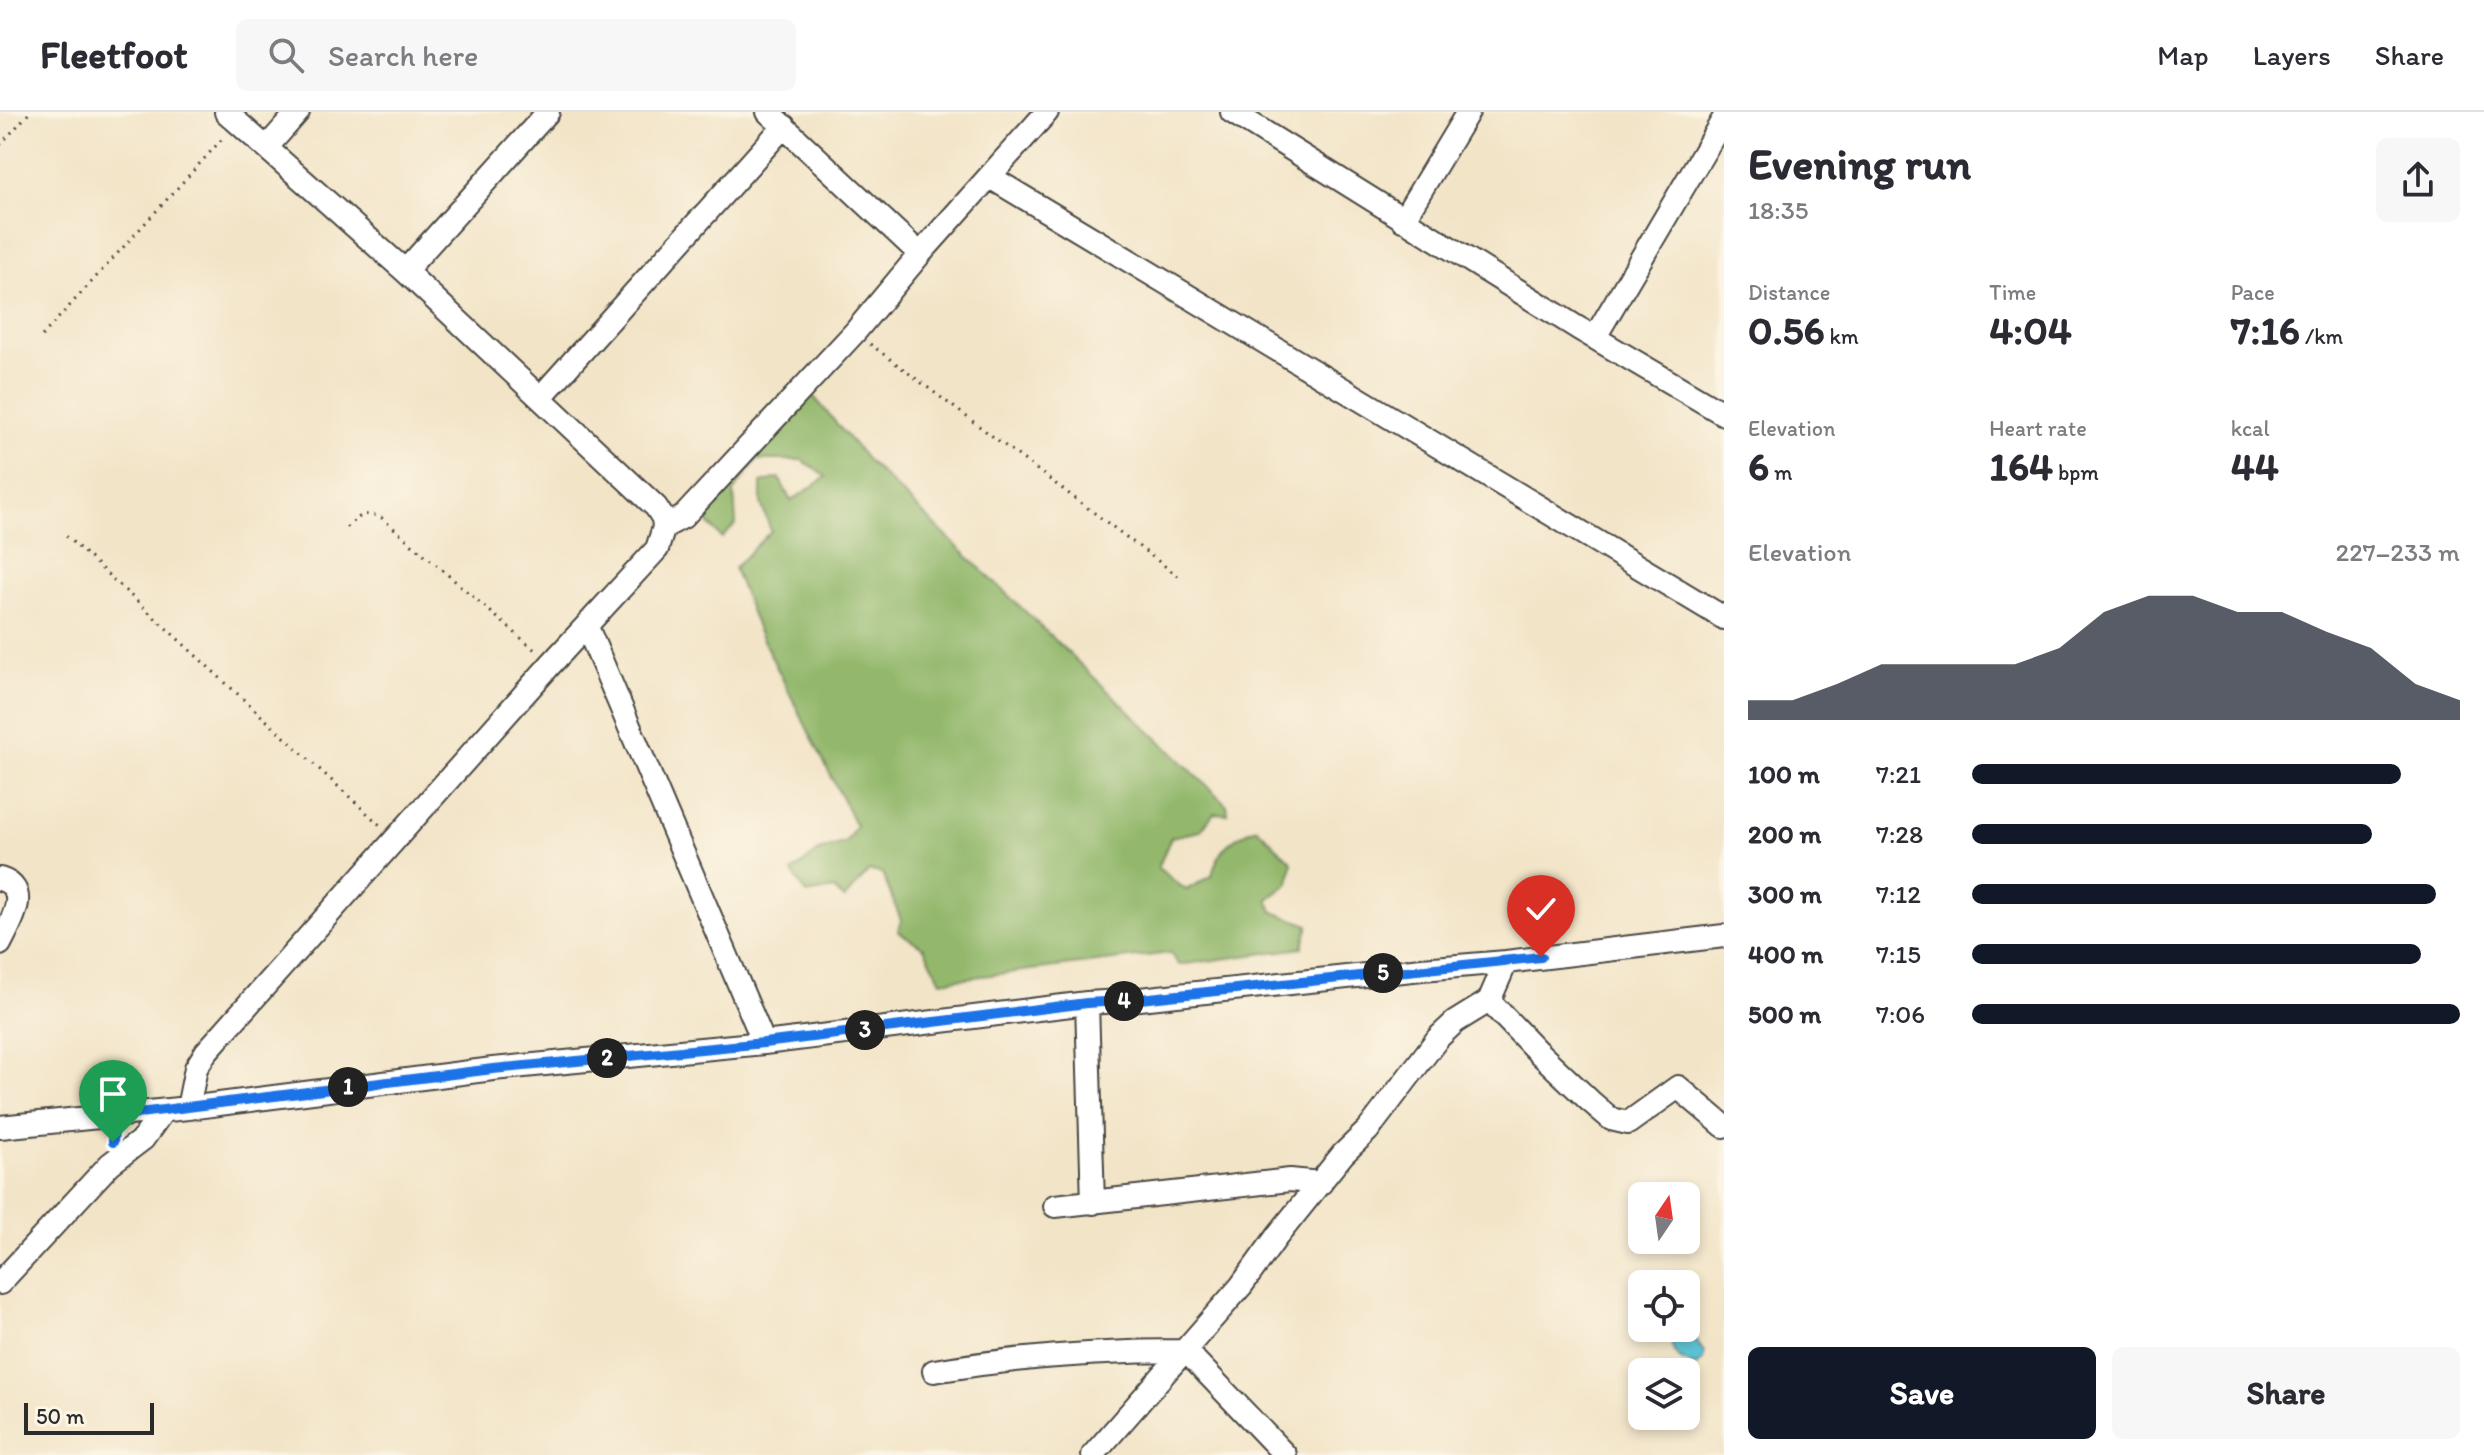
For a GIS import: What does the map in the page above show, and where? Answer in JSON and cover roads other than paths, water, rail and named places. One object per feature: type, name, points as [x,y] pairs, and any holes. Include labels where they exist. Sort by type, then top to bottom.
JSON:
[{"type":"street","points":[[267,147],[298,112]]},
{"type":"street","points":[[405,271],[548,112]]},
{"type":"street","points":[[664,527],[683,517],[855,332],[1047,112]]},
{"type":"street","points":[[1232,112],[1403,220],[1724,414]]},
{"type":"street","points":[[1403,220],[1468,112]]},
{"type":"street","points":[[188,1108],[196,1068],[206,1052],[657,549],[664,527],[663,518],[656,507],[405,271],[232,117]]},
{"type":"street","points":[[1595,337],[1724,118]]},
{"type":"street","points":[[540,398],[776,119],[920,254]]},
{"type":"street","points":[[990,177],[1724,618]]},
{"type":"street","points":[[587,627],[764,1043]]},
{"type":"street","points":[[0,879],[11,882],[17,891],[17,908],[0,944]]},
{"type":"street","points":[[0,1127],[163,1111],[493,1069],[764,1043],[1087,1003],[1506,962],[1724,936]]},
{"type":"street","points":[[1093,1455],[1241,1286],[1278,1235],[1343,1154],[1368,1130],[1438,1038],[1455,1022],[1489,1001],[1506,962]]},
{"type":"street","points":[[1489,1001],[1537,1051],[1611,1119],[1628,1123],[1678,1087],[1724,1126]]},
{"type":"street","points":[[1087,1003],[1093,1203]]},
{"type":"street","points":[[0,1283],[110,1164],[143,1139],[163,1111]]},
{"type":"street","points":[[110,1164],[115,1116]]},
{"type":"street","points":[[1055,1206],[1290,1180],[1321,1183]]},
{"type":"street","points":[[934,1371],[1045,1356],[1186,1351],[1285,1455]]},
{"type":"water","points":[[1672,1342],[1697,1342],[1704,1352],[1703,1360],[1700,1363],[1700,1358],[1680,1358]]}]
